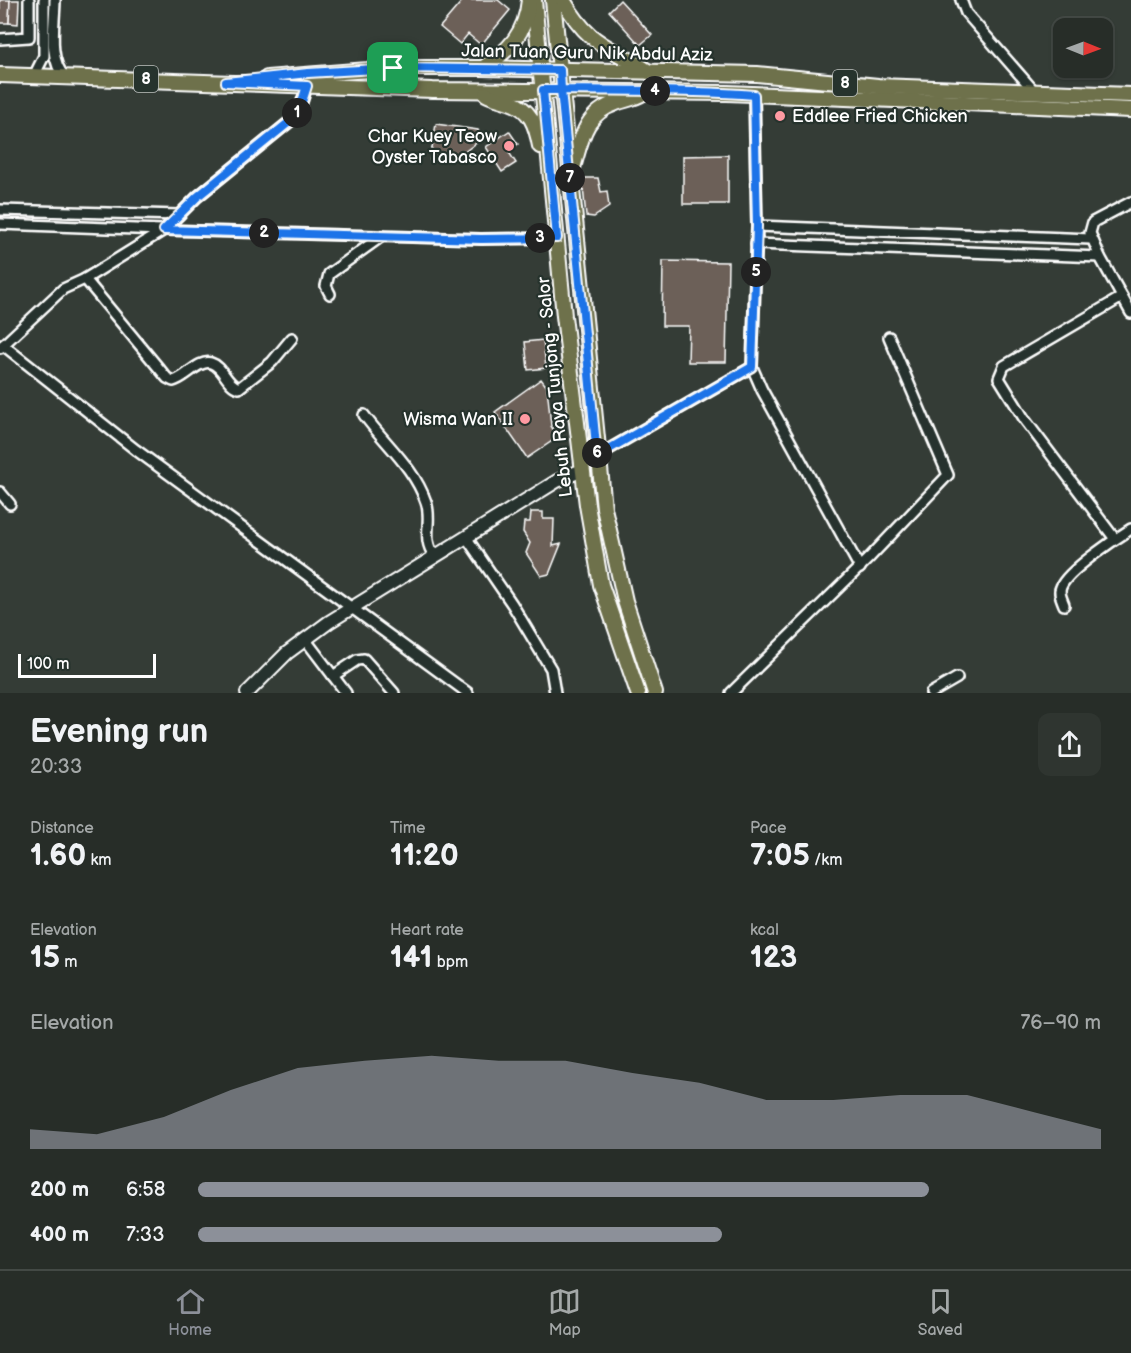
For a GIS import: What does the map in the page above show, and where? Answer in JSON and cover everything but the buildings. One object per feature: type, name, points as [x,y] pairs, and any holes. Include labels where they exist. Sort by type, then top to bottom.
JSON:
[{"type":"main road","points":[[483,68],[509,49],[519,36],[526,19],[529,0]]},
{"type":"main road","name":"Lebuh Raya Tunjong - Salor","points":[[534,0],[550,177],[582,470],[601,585],[638,693]]},
{"type":"main road","name":"Lebuh Raya Tunjong - Salor","points":[[553,0],[597,456],[613,552],[625,601],[655,693]]},
{"type":"main road","points":[[563,0],[577,24],[593,40],[650,72]]},
{"type":"main road","name":"Jalan Tuan Guru Nik Abdul Aziz","points":[[226,82],[308,73],[393,68],[483,68],[757,74],[878,86],[1131,95]]},
{"type":"main road","name":"8","points":[[0,75],[226,82]]},
{"type":"main road","name":"Jalan Tuan Guru Nik Abdul Aziz","points":[[226,82],[480,90],[648,91],[1131,110]]},
{"type":"main road","points":[[480,90],[521,108],[534,120],[550,177]]},
{"type":"main road","points":[[570,178],[583,130],[597,113],[648,91]]},
{"type":"main road","points":[[247,693],[305,639],[350,608],[557,481],[582,470]]},
{"type":"street","points":[[0,39],[29,37],[30,0]]},
{"type":"street","points":[[34,76],[42,65],[44,54],[44,0]]},
{"type":"street","points":[[55,0],[55,54],[57,68],[65,77]]},
{"type":"street","points":[[961,0],[966,13],[1035,92]]},
{"type":"street","points":[[44,54],[55,54]]},
{"type":"street","points":[[307,86],[300,108],[293,119],[172,222],[85,279],[63,289],[8,341],[136,450],[468,693]]},
{"type":"street","points":[[754,95],[757,226],[752,367],[762,390],[860,568]]},
{"type":"street","points":[[1131,202],[1093,222],[1091,240],[1131,313]]},
{"type":"street","points":[[0,210],[382,236],[557,238]]},
{"type":"street","points":[[0,224],[172,222]]},
{"type":"street","points":[[757,226],[1091,240]]},
{"type":"street","points":[[330,294],[326,285],[329,274],[382,236]]},
{"type":"street","points":[[756,244],[1100,257]]},
{"type":"street","points":[[85,279],[166,378],[173,381],[204,363],[210,363],[217,366],[232,386],[239,388],[272,362],[292,338]]},
{"type":"street","points":[[1115,539],[1025,420],[999,378],[1004,366],[1122,297]]},
{"type":"street","points":[[731,693],[860,568],[949,473],[889,337]]},
{"type":"street","points":[[597,456],[752,367]]},
{"type":"street","points":[[364,415],[382,440],[402,458],[426,501],[428,510],[426,538],[428,548],[434,555]]},
{"type":"street","points":[[0,492],[10,504]]},
{"type":"street","points":[[1064,605],[1060,594],[1062,584],[1115,539],[1131,529]]},
{"type":"street","points":[[466,537],[512,604],[551,669],[555,693]]},
{"type":"street","points":[[305,639],[346,693]]},
{"type":"street","points":[[333,676],[357,660],[363,659],[394,693]]},
{"type":"street","points":[[931,693],[957,678]]},
{"type":"place","name":"Eddlee Fried Chicken","points":[[780,116]]},
{"type":"place","name":"Char Kuey Teow Oyster Tabasco","points":[[509,146]]},
{"type":"place","name":"Wisma Wan II","points":[[525,419]]},
{"type":"route","points":[[393,68],[308,73],[226,82],[307,86],[304,99],[293,119],[197,197],[164,230],[481,239],[557,238],[543,90],[561,90],[564,90],[590,91],[648,91],[754,95],[757,226],[752,367],[597,456],[561,90],[560,70],[393,68]]}]
